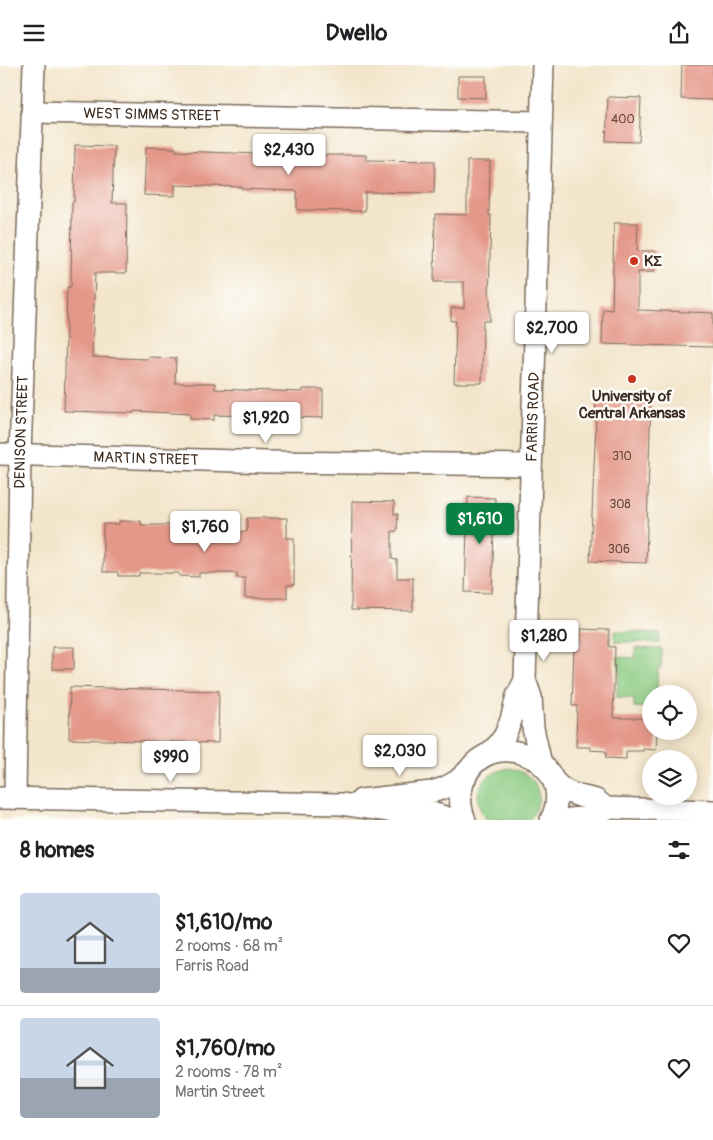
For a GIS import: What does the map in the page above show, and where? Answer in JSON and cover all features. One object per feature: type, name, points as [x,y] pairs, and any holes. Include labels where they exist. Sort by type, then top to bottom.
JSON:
[{"type":"street","name":"DENISON STREET","points":[[7,798],[10,455],[34,65]]},
{"type":"street","name":"FARRIS ROAD","points":[[543,65],[525,680],[531,697],[533,728],[547,771],[555,788],[555,809],[550,820]]},
{"type":"street","name":"WEST SIMMS STREET","points":[[32,111],[541,122]]},
{"type":"street","name":"MARTIN STREET","points":[[10,455],[268,462],[531,465]]},
{"type":"street","name":"FARRIS ROAD","points":[[342,803],[432,792],[457,781],[498,745],[505,735],[517,696],[525,680]]},
{"type":"street","points":[[488,754],[497,751],[525,753],[534,758],[560,787],[568,792],[596,801],[606,808],[713,811]]},
{"type":"street","points":[[465,820],[460,799],[461,789],[468,771]]},
{"type":"street","points":[[7,798],[342,803],[396,816],[432,813],[454,820]]},
{"type":"street","points":[[566,820],[587,818],[596,815],[606,808]]},
{"type":"green space","points":[[615,631],[660,633],[659,643],[615,642]]},
{"type":"green space","points":[[635,648],[662,649],[661,668],[658,668],[657,685],[642,685],[642,707],[634,707],[634,698],[616,697],[620,673],[617,657],[635,658]]},
{"type":"green space","points":[[509,768],[527,775],[537,787],[538,803],[535,811],[529,820],[487,820],[478,803],[480,787],[491,775]]},
{"type":"building","points":[[682,65],[713,65],[713,100],[681,99]]},
{"type":"building","points":[[458,76],[486,76],[486,98],[458,97]]},
{"type":"building","points":[[608,97],[641,98],[639,142],[606,141]]},
{"type":"building","points":[[75,145],[114,146],[112,203],[127,203],[126,273],[95,273],[92,357],[176,358],[175,383],[215,383],[215,389],[303,392],[303,389],[323,389],[323,418],[214,415],[214,420],[190,419],[190,414],[134,411],[134,413],[64,411],[67,287],[71,287]]},
{"type":"building","points":[[146,147],[176,148],[176,151],[288,155],[366,155],[366,160],[435,161],[434,193],[365,192],[365,211],[297,210],[297,191],[242,189],[242,187],[175,185],[175,196],[144,195]]},
{"type":"building","points":[[467,161],[490,161],[490,321],[483,321],[482,383],[454,383],[456,321],[451,321],[451,308],[464,308],[464,282],[434,282],[435,214],[467,215]]},
{"type":"building","points":[[614,223],[638,223],[637,251],[655,251],[654,272],[638,272],[638,310],[713,313],[713,347],[602,344],[603,309],[612,310]]},
{"type":"building","points":[[596,394],[651,397],[646,563],[590,561]]},
{"type":"building","points":[[468,497],[495,498],[492,593],[465,592]]},
{"type":"building","points":[[352,501],[394,502],[394,514],[398,514],[397,531],[392,531],[392,559],[397,560],[397,578],[413,578],[413,611],[351,610]]},
{"type":"building","points":[[247,518],[287,518],[287,538],[294,538],[294,585],[287,585],[287,598],[245,598],[245,578],[237,578],[237,573],[199,573],[199,577],[179,576],[179,573],[139,573],[139,576],[118,576],[118,572],[103,572],[103,524],[119,524],[119,521],[141,521],[141,525],[180,525],[180,522],[202,523],[202,525],[215,526],[215,532],[247,532]]},
{"type":"building","points":[[581,629],[609,630],[609,647],[615,647],[613,718],[642,718],[642,740],[657,740],[656,750],[626,751],[626,759],[606,758],[606,751],[590,750],[590,747],[576,747],[577,706],[572,706],[574,645],[580,646]]},
{"type":"building","points":[[52,647],[74,647],[74,669],[52,669]]},
{"type":"building","points":[[70,687],[219,691],[218,743],[69,739]]},
{"type":"place","name":"KΣ","points":[[634,261]]},
{"type":"place","name":"University of Central Arkansas","points":[[632,379]]}]
